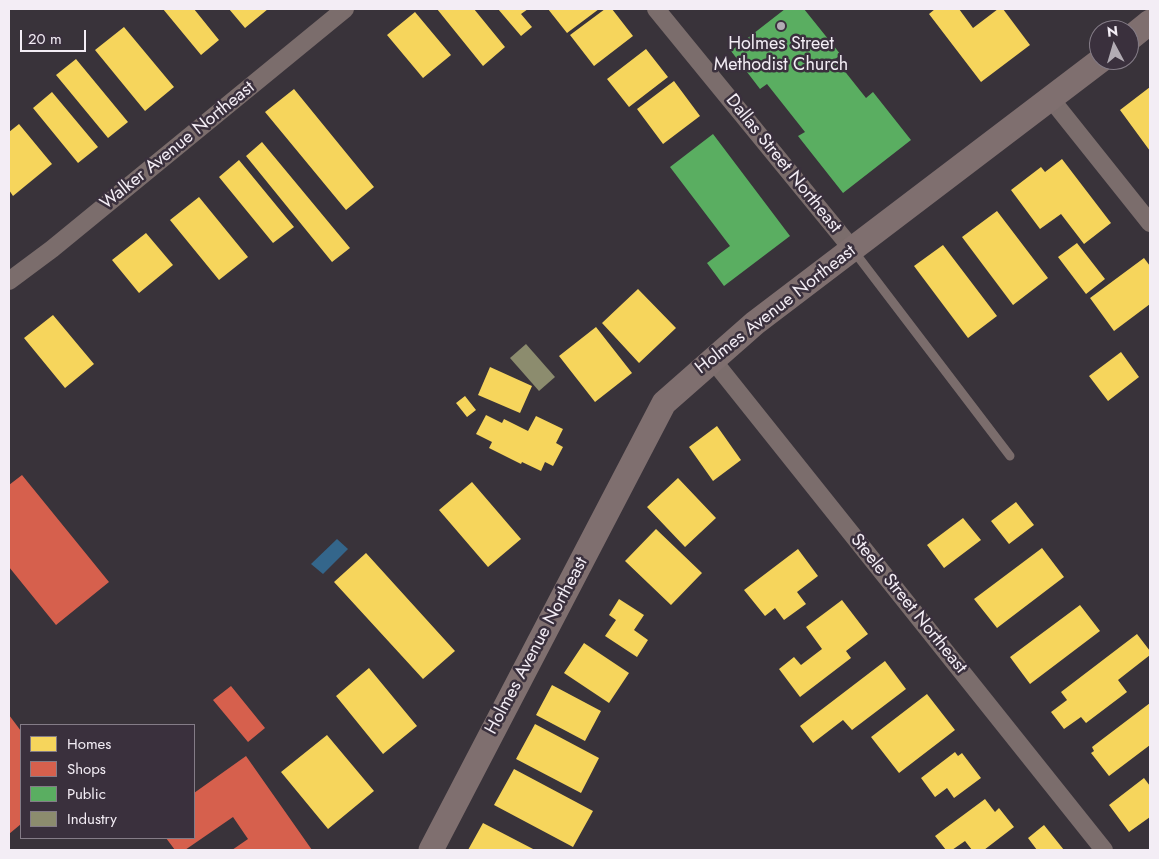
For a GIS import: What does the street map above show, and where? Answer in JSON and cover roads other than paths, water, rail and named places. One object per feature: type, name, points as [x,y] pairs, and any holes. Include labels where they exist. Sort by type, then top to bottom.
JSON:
[{"type":"main road","points":[[1139,31],[1150,22]]},
{"type":"main road","name":"Holmes Avenue Northeast","points":[[430,850],[664,403],[755,322],[1089,69]]},
{"type":"street","name":"Walker Avenue Northeast","points":[[9,281],[52,249],[345,9]]},
{"type":"street","name":"Dallas Street Northeast","points":[[656,9],[852,250]]},
{"type":"street","points":[[1050,99],[1150,223]]},
{"type":"street","name":"Steele Street Northeast","points":[[712,359],[1104,850]]},
{"type":"lane","points":[[852,250],[1010,456]]},
{"type":"water","points":[[337,539],[348,549],[323,574],[311,564]]},
{"type":"place","name":"Holmes Street Methodist Church","points":[[781,26]]}]
